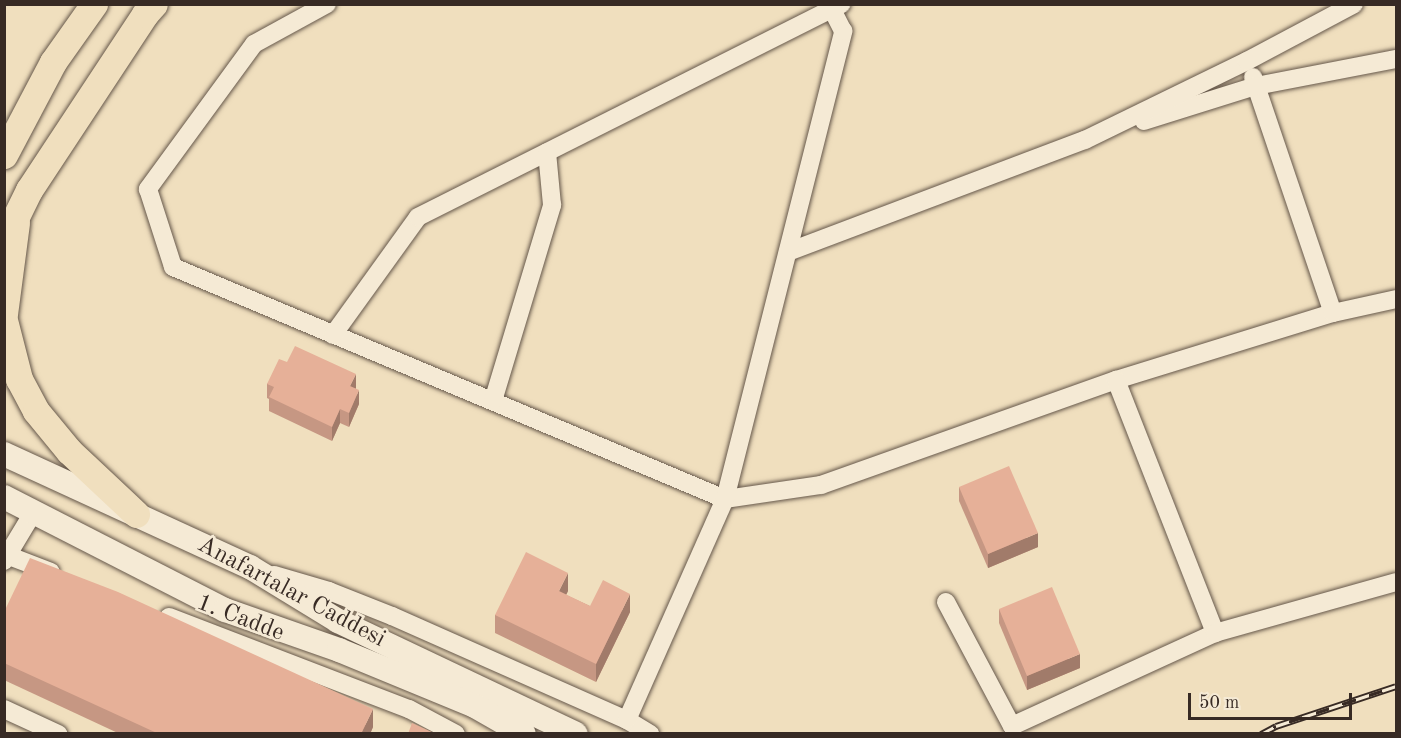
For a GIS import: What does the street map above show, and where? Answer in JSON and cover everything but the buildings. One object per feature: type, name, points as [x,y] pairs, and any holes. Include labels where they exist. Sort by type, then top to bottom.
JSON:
[{"type":"main road","points":[[4,154],[53,62],[94,4]]},
{"type":"main road","points":[[4,241],[29,190],[145,14],[154,4]]},
{"type":"main road","points":[[4,314],[17,215]]},
{"type":"main road","points":[[4,320],[19,379],[36,411],[69,451],[136,514]]},
{"type":"main road","name":"Anafartalar Caddesi","points":[[4,454],[249,567],[338,621],[576,734]]},
{"type":"main road","name":"Anafartalar Caddesi","points":[[4,497],[225,610],[339,650],[464,701],[524,734]]},
{"type":"street","points":[[327,4],[254,44],[148,189],[173,267],[725,499],[821,485],[1116,380],[1333,313],[1396,299]]},
{"type":"street","points":[[1085,140],[1247,61],[1354,4]]},
{"type":"street","points":[[333,335],[418,217],[834,6],[843,32],[725,499],[627,720]]},
{"type":"street","points":[[788,252],[1085,140],[1256,86],[1396,59]]},
{"type":"street","points":[[1247,61],[1333,313]]},
{"type":"street","points":[[493,401],[552,206],[547,152]]},
{"type":"street","points":[[1116,380],[1215,633]]},
{"type":"street","points":[[34,511],[5,557],[63,577]]},
{"type":"street","points":[[249,567],[330,591],[392,616],[627,720],[650,734]]},
{"type":"street","points":[[946,603],[1012,726],[1215,633],[1396,582]]},
{"type":"street","name":"1. Cadde","points":[[152,611],[409,708],[456,734]]},
{"type":"street","points":[[4,709],[58,734]]},
{"type":"railway","points":[[1261,734],[1276,726],[1396,686]]}]
